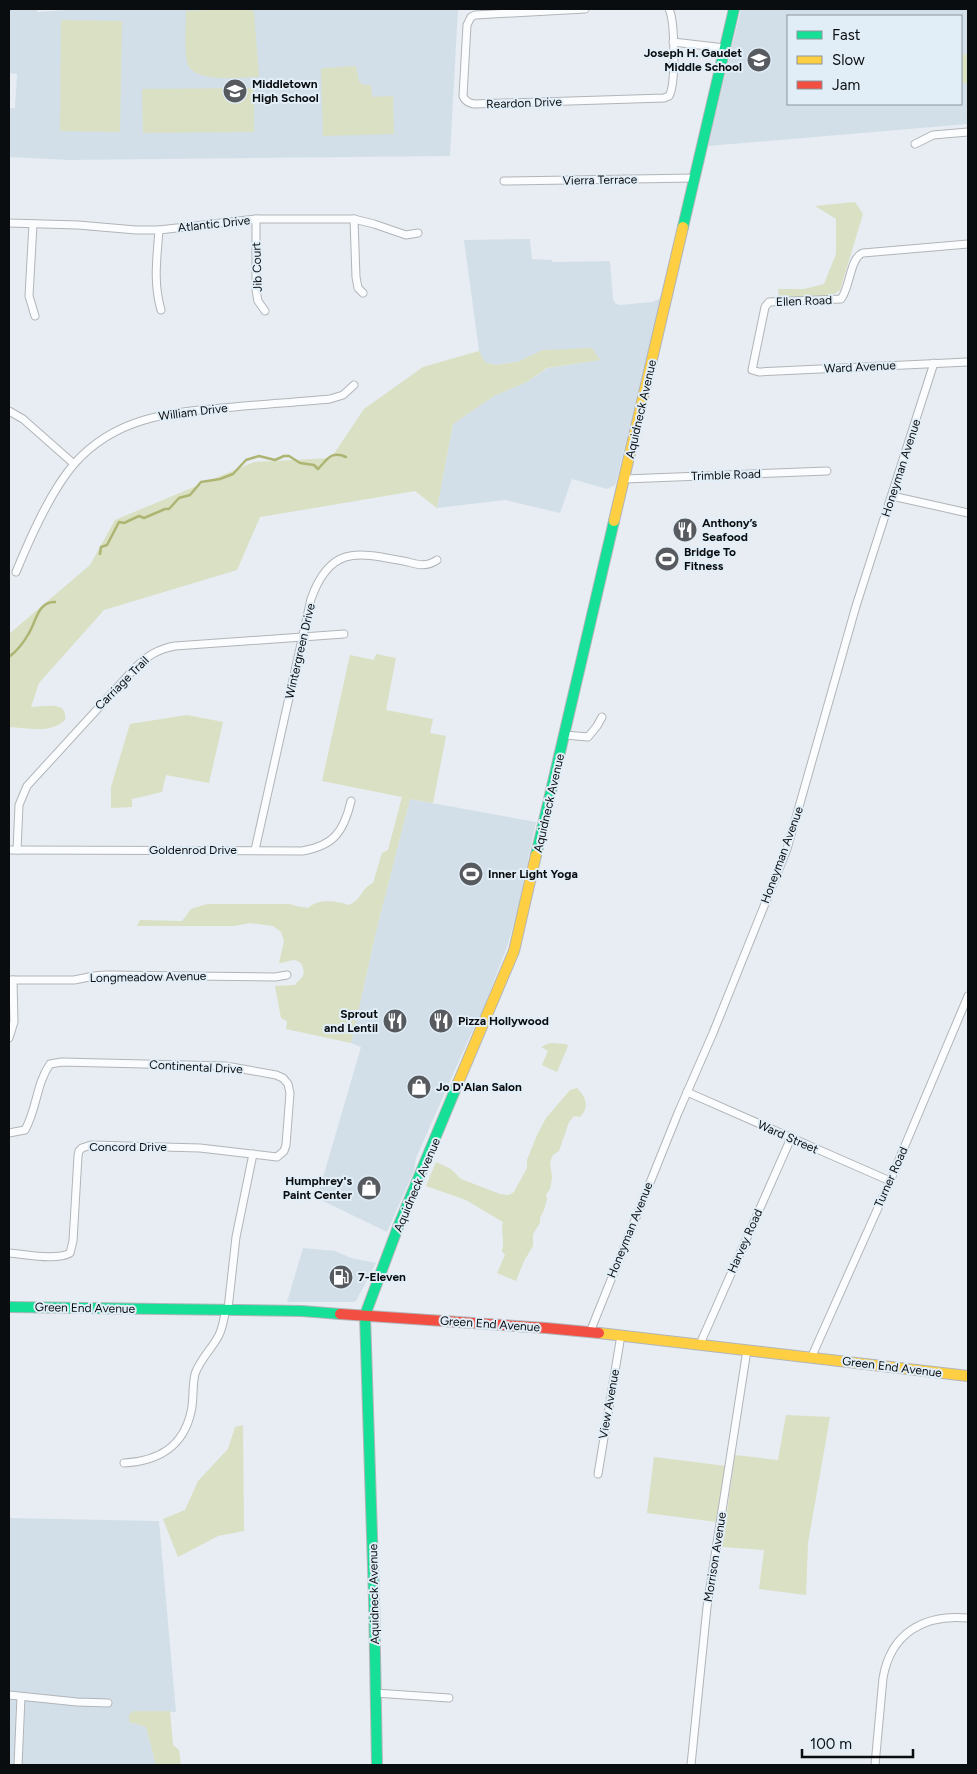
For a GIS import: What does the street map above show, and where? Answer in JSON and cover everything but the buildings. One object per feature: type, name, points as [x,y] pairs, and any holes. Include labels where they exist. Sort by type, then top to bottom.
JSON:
[{"type":"main road","name":"Aquidneck Avenue","points":[[377,1765],[365,1315],[398,1227],[514,952],[734,9]]},
{"type":"main road","name":"Green End Avenue","points":[[9,1307],[227,1309],[365,1315],[621,1335],[968,1376]]},
{"type":"street","name":"Reardon Drive","points":[[586,9],[475,15],[471,17],[467,24],[464,100],[469,104],[474,104],[664,98],[669,96],[673,86],[672,14],[670,9]]},
{"type":"street","points":[[673,42],[725,48]]},
{"type":"street","points":[[915,144],[933,135],[968,132]]},
{"type":"street","name":"Vierra Terrace","points":[[504,181],[695,178]]},
{"type":"street","name":"Atlantic Drive","points":[[9,223],[78,224],[136,230],[159,230],[256,219],[354,219],[406,235],[418,233]]},
{"type":"street","name":"Jib Court","points":[[256,219],[256,290],[258,301],[265,311]]},
{"type":"street","points":[[354,219],[356,277],[358,288],[363,293]]},
{"type":"street","points":[[33,224],[30,296],[35,316]]},
{"type":"street","points":[[159,230],[155,281],[161,310]]},
{"type":"street","name":"Ellen Road","points":[[752,370],[765,307],[769,302],[841,298],[845,293],[857,257],[863,252],[968,244]]},
{"type":"street","name":"Ward Avenue","points":[[752,370],[759,372],[968,362]]},
{"type":"street","name":"Honeyman Avenue","points":[[590,1332],[686,1092],[787,849],[856,606],[934,363]]},
{"type":"street","name":"William Drive","points":[[16,572],[42,516],[74,464],[102,440],[122,428],[151,417],[189,411],[330,399],[343,395],[354,385]]},
{"type":"street","points":[[9,411],[23,419],[74,464]]},
{"type":"street","name":"Trimble Road","points":[[625,479],[827,471]]},
{"type":"street","points":[[892,496],[968,513]]},
{"type":"street","name":"Wintergreen Drive","points":[[255,850],[302,637],[316,584],[322,573],[342,558],[362,555],[427,565],[437,560]]},
{"type":"street","name":"Carriage Trail","points":[[17,850],[19,805],[27,786],[143,660],[158,651],[175,646],[344,634]]},
{"type":"street","points":[[565,736],[588,737],[602,717]]},
{"type":"street","name":"Goldenrod Drive","points":[[9,850],[302,851],[319,847],[336,836],[347,818],[351,801]]},
{"type":"street","name":"Longmeadow Avenue","points":[[11,980],[74,980],[106,975],[275,977],[288,975]]},
{"type":"street","points":[[9,1038],[14,1022],[11,980]]},
{"type":"street","name":"Turner Road","points":[[811,1358],[890,1181],[968,996]]},
{"type":"street","name":"Continental Drive","points":[[9,1133],[25,1130],[32,1119],[43,1074],[50,1064],[92,1062],[226,1066],[276,1075],[283,1078],[288,1084],[289,1111],[284,1151],[277,1157],[253,1154]]},
{"type":"street","name":"Ward Street","points":[[686,1092],[890,1181]]},
{"type":"street","name":"Harvey Road","points":[[700,1344],[791,1138]]},
{"type":"street","name":"Concord Drive","points":[[9,1253],[50,1256],[70,1253],[73,1241],[78,1156],[79,1151],[85,1146],[193,1147],[253,1154]]},
{"type":"street","points":[[124,1463],[152,1458],[166,1451],[179,1440],[187,1427],[191,1411],[195,1375],[200,1361],[219,1334],[227,1309],[236,1237],[253,1154]]},
{"type":"street","name":"View Avenue","points":[[598,1474],[621,1335]]},
{"type":"street","name":"Morrison Avenue","points":[[691,1765],[707,1607],[747,1350]]},
{"type":"street","points":[[875,1765],[884,1678],[892,1651],[906,1634],[924,1623],[945,1617],[968,1618]]},
{"type":"street","points":[[375,1693],[449,1698]]},
{"type":"street","points":[[9,1695],[77,1702],[108,1702]]},
{"type":"street","points":[[18,1765],[21,1697]]},
{"type":"shaded area","name":"Middletown High School","points":[[9,9],[37,9],[37,12],[80,9],[458,9],[450,156],[69,160],[9,157],[9,108],[15,108],[17,74],[9,73]]},
{"type":"shaded area","name":"Joseph H. Gaudet Middle School","points":[[741,9],[968,9],[968,124],[708,146]]},
{"type":"shaded area","points":[[530,239],[532,259],[552,260],[552,262],[610,261],[613,300],[616,304],[652,302],[661,298],[616,483],[607,489],[572,479],[560,513],[505,500],[437,508],[453,424],[494,396],[527,382],[548,368],[600,360],[543,350],[517,362],[495,365],[485,362],[479,351],[464,240]]},
{"type":"shaded area","points":[[410,799],[536,822],[518,909],[507,947],[478,1022],[416,1158],[414,1171],[387,1232],[317,1198],[361,1047],[351,1043],[376,932]]},
{"type":"shaded area","points":[[303,1248],[335,1251],[351,1258],[376,1263],[356,1301],[287,1302]]},
{"type":"shaded area","points":[[9,1518],[159,1521],[176,1712],[133,1711],[129,1722],[146,1727],[156,1765],[9,1765]]},
{"type":"green space","points":[[251,9],[254,12],[259,77],[218,78],[207,76],[198,74],[191,69],[187,62],[185,43],[186,11]]},
{"type":"green space","points":[[61,20],[122,21],[120,132],[60,131]]},
{"type":"green space","points":[[968,53],[968,85],[962,82],[962,56]]},
{"type":"green space","points":[[356,66],[359,82],[364,85],[371,85],[372,97],[393,96],[394,134],[323,136],[321,69]]},
{"type":"green space","points":[[254,88],[254,132],[143,133],[142,89]]},
{"type":"green space","points":[[855,202],[863,214],[840,290],[820,297],[779,297],[778,289],[804,289],[824,284],[836,254],[836,219],[815,206]]},
{"type":"green space","points":[[592,348],[600,360],[547,368],[527,382],[494,396],[453,424],[437,508],[415,491],[260,517],[237,570],[104,610],[39,683],[31,707],[59,707],[65,714],[65,720],[46,729],[9,727],[9,634],[90,565],[115,520],[254,462],[331,458],[364,409],[423,367],[479,351],[485,362],[495,365],[517,362],[543,350]]},
{"type":"green space","points":[[376,654],[396,658],[386,710],[433,719],[430,733],[446,736],[433,803],[410,799],[376,932],[351,1043],[286,1029],[287,1021],[281,1018],[275,986],[295,985],[303,976],[304,971],[301,964],[297,961],[292,960],[279,963],[284,941],[281,932],[273,926],[250,923],[234,926],[137,926],[140,920],[182,921],[191,909],[207,904],[290,904],[308,908],[317,903],[328,901],[349,905],[357,900],[366,888],[373,883],[382,853],[388,850],[402,797],[322,781],[350,655],[374,660]]},
{"type":"green space","points":[[187,715],[223,722],[209,783],[166,775],[162,792],[132,799],[132,807],[111,808],[111,787],[130,724]]},
{"type":"green space","points":[[551,1043],[566,1044],[568,1046],[557,1072],[542,1065],[548,1051],[541,1047]]},
{"type":"green space","points":[[577,1088],[585,1098],[585,1110],[580,1117],[574,1116],[569,1122],[559,1151],[553,1155],[550,1162],[552,1177],[550,1189],[546,1195],[547,1199],[544,1210],[540,1223],[533,1234],[533,1246],[524,1261],[516,1281],[497,1273],[505,1255],[502,1251],[503,1222],[466,1200],[426,1186],[436,1162],[451,1169],[461,1179],[500,1194],[509,1195],[514,1192],[527,1168],[527,1160],[546,1118],[570,1090]]},
{"type":"green space","points":[[786,1415],[830,1417],[808,1543],[806,1595],[759,1589],[764,1550],[722,1547],[735,1455],[778,1460]]},
{"type":"green space","points":[[243,1425],[244,1531],[218,1536],[178,1557],[163,1519],[185,1510],[198,1481],[228,1449],[235,1427]]},
{"type":"green space","points":[[654,1457],[726,1466],[717,1522],[647,1513]]},
{"type":"green space","points":[[133,1711],[170,1711],[173,1745],[179,1750],[181,1765],[156,1765],[146,1727],[129,1722],[129,1715]]},
{"type":"waterway","points":[[100,554],[101,547],[107,545],[119,522],[124,523],[139,516],[144,518],[169,509],[179,498],[190,495],[201,482],[220,479],[233,474],[246,460],[259,456],[275,460],[289,456],[300,463],[314,465],[318,469],[333,455],[346,457]]},
{"type":"waterway","points":[[9,657],[25,640],[41,608],[55,602]]},
{"type":"traffic: fast","points":[[683,227],[734,9]]},
{"type":"traffic: fast","points":[[536,855],[614,521]]},
{"type":"traffic: fast","points":[[377,1765],[365,1315],[398,1227],[458,1083]]},
{"type":"traffic: fast","points":[[9,1307],[302,1311],[340,1314]]},
{"type":"traffic: slow","points":[[614,521],[683,227]]},
{"type":"traffic: slow","points":[[458,1083],[514,951],[536,855]]},
{"type":"traffic: slow","points":[[599,1333],[968,1376]]},
{"type":"traffic: jam","points":[[340,1314],[599,1333]]},
{"type":"place","name":"Joseph H. Gaudet Middle School","points":[[759,60]]},
{"type":"place","name":"Middletown High School","points":[[235,91]]},
{"type":"place","name":"Anthony’s Seafood","points":[[685,530]]},
{"type":"place","name":"Bridge To Fitness","points":[[667,559]]},
{"type":"place","name":"Inner Light Yoga","points":[[471,874]]},
{"type":"place","name":"Sprout and Lentil","points":[[395,1021]]},
{"type":"place","name":"Pizza Hollywood","points":[[441,1021]]},
{"type":"place","name":"Jo D'Alan Salon","points":[[419,1087]]},
{"type":"place","name":"Humphrey's Paint Center","points":[[369,1188]]},
{"type":"place","name":"7-Eleven","points":[[341,1277]]}]
